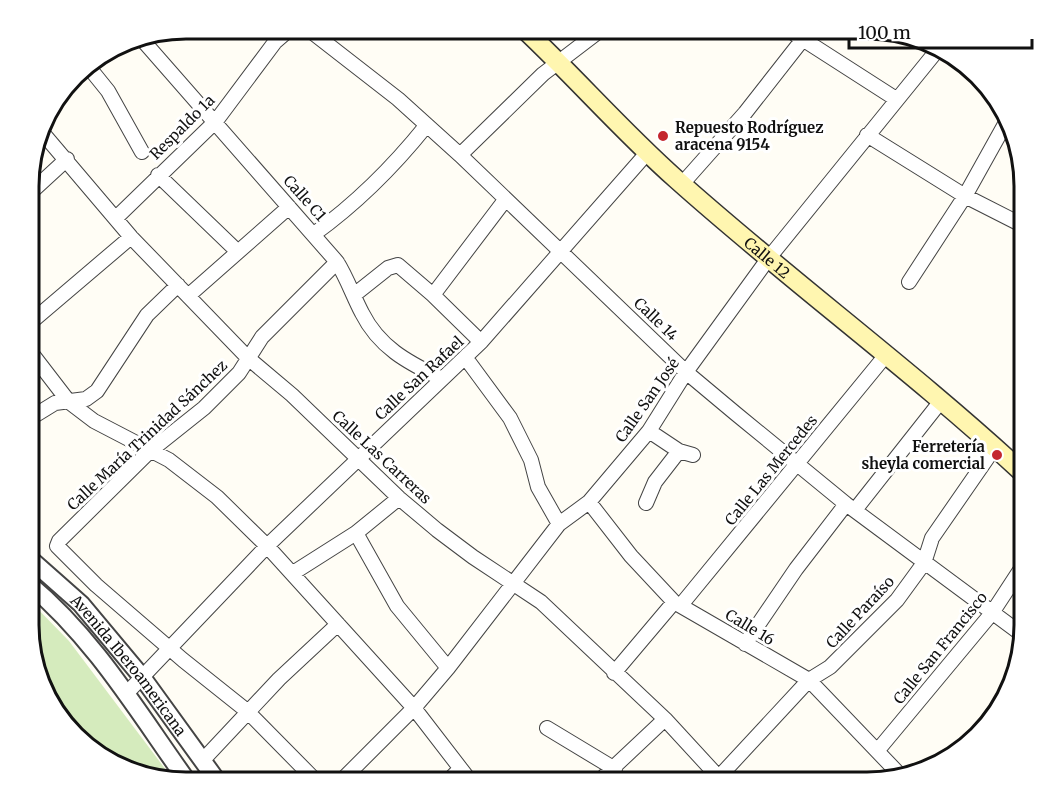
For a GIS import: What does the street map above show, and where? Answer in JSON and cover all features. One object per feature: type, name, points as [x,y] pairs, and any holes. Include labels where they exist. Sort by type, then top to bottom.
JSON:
[{"type":"main road","name":"Calle 12","points":[[535,39],[647,153],[681,184],[1014,465]]},
{"type":"street","name":"Respaldo 1a","points":[[117,217],[216,121],[278,39]]},
{"type":"street","name":"Calle 14","points":[[322,39],[398,99],[460,155],[686,372],[850,507],[1014,629]]},
{"type":"street","points":[[460,155],[543,74],[589,39]]},
{"type":"street","points":[[681,184],[745,113],[803,39],[896,99]]},
{"type":"street","name":"Calle C1","points":[[147,45],[337,262],[362,315],[385,347],[440,378]]},
{"type":"street","name":"Calle San José","points":[[350,772],[414,708],[448,668],[559,524],[589,502],[649,431],[686,372],[768,259],[933,55]]},
{"type":"street","points":[[93,72],[108,91],[142,152]]},
{"type":"street","points":[[314,234],[366,192],[402,156],[426,126]]},
{"type":"street","points":[[909,282],[965,196],[1002,129]]},
{"type":"street","points":[[867,135],[965,196],[1014,221]]},
{"type":"street","name":"Calle Las Carreras","points":[[47,138],[117,217],[131,237],[248,358],[360,458],[399,498],[455,544],[541,602],[665,719],[714,772]]},
{"type":"street","name":"Calle San Rafael","points":[[126,693],[267,546],[440,378],[481,342],[647,153]]},
{"type":"street","points":[[39,185],[67,159]]},
{"type":"street","points":[[158,175],[237,251]]},
{"type":"street","points":[[433,295],[505,200]]},
{"type":"street","points":[[188,296],[289,207]]},
{"type":"street","points":[[39,315],[131,237]]},
{"type":"street","name":"Calle María Trinidad Sánchez","points":[[169,648],[96,585],[57,546],[59,541],[150,451],[204,408],[239,374],[262,337],[337,262]]},
{"type":"street","points":[[354,295],[388,268],[398,265],[433,295],[481,342]]},
{"type":"street","points":[[39,413],[55,403],[86,399],[97,391],[147,315],[178,285]]},
{"type":"street","points":[[467,355],[468,360],[510,418],[531,460],[538,487],[559,524]]},
{"type":"street","name":"Calle Las Mercedes","points":[[614,673],[678,604],[886,355]]},
{"type":"street","points":[[39,362],[69,402],[94,421],[170,460],[217,497],[293,573],[414,708],[463,772]]},
{"type":"street","points":[[746,644],[803,559],[941,401]]},
{"type":"street","points":[[649,431],[679,451],[693,455]]},
{"type":"street","name":"Calle Paraíso","points":[[728,772],[809,680],[830,667],[851,648],[897,600],[924,562],[932,538],[995,447]]},
{"type":"street","points":[[646,503],[655,482],[679,451]]},
{"type":"street","points":[[293,573],[356,533],[399,498]]},
{"type":"street","name":"Calle 16","points":[[589,502],[631,556],[678,604],[809,680],[895,769]]},
{"type":"street","points":[[356,533],[397,606],[448,668]]},
{"type":"street","name":"Avenida Iberoamericana","points":[[39,567],[81,604],[142,677],[211,772]]},
{"type":"street","name":"Calle San Francisco","points":[[878,750],[992,613],[1014,579]]},
{"type":"street","name":"Avenida Iberoamericana","points":[[39,594],[80,635],[126,693],[182,772]]},
{"type":"street","points":[[203,760],[248,711],[338,624]]},
{"type":"street","points":[[169,648],[248,711],[307,772]]},
{"type":"street","points":[[611,772],[665,719]]},
{"type":"street","points":[[547,728],[615,769]]},
{"type":"street","points":[[457,772],[460,769]]},
{"type":"green space","points":[[39,610],[69,641],[166,770],[138,764],[121,757],[89,736],[69,715],[50,682],[44,663],[39,635]]},
{"type":"place","name":"Repuesto Rodríguez aracena 9154","points":[[663,136]]},
{"type":"place","name":"Ferretería sheyla comercial","points":[[997,455]]}]
